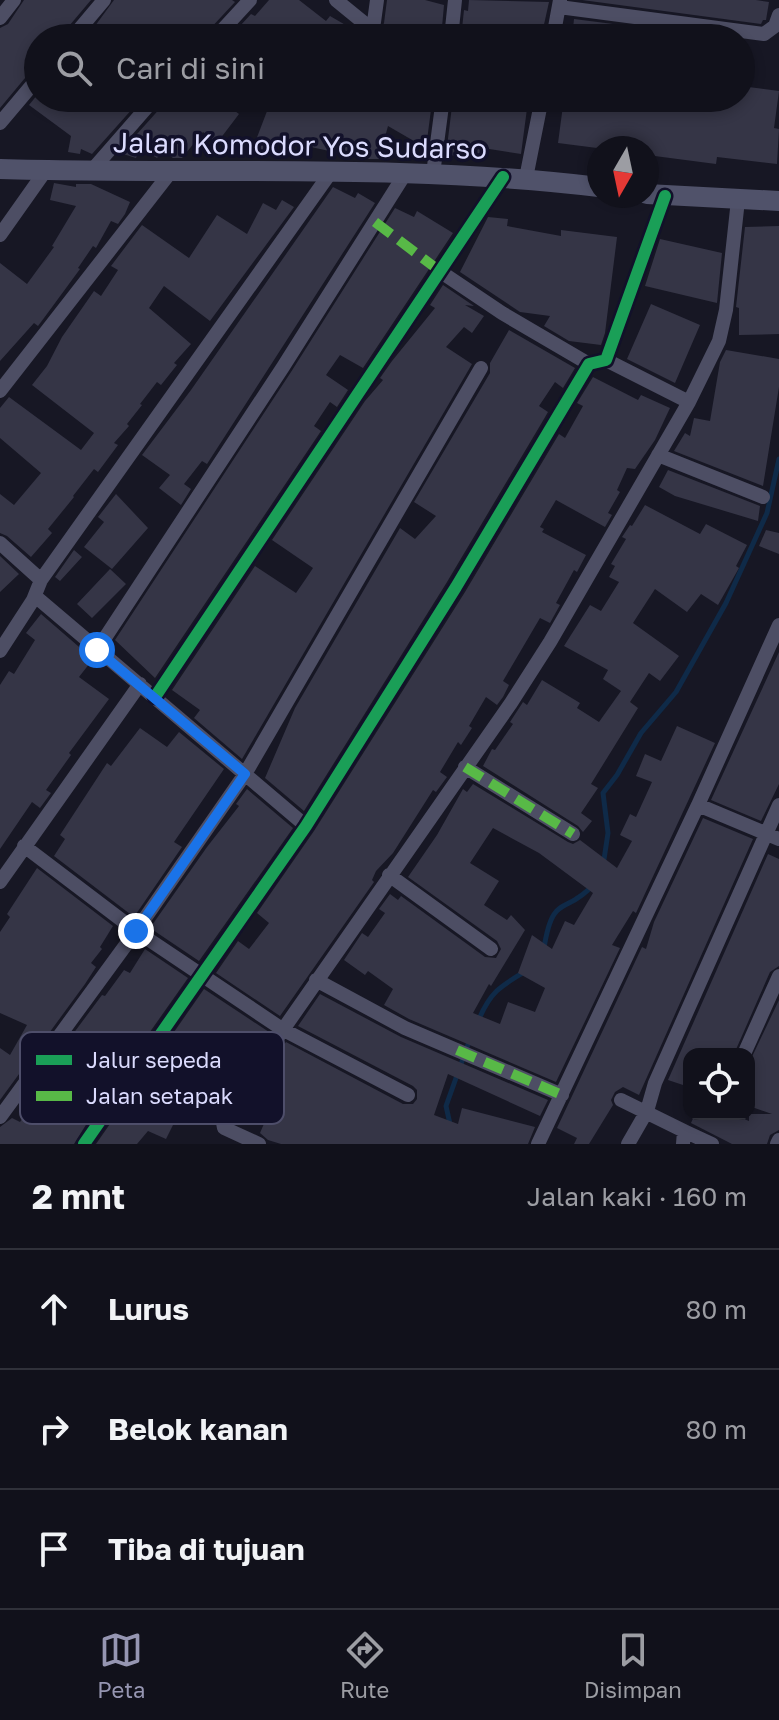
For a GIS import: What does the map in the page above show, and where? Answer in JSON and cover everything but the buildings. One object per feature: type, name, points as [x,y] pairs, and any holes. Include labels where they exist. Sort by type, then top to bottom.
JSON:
[{"type":"street","points":[[0,18],[14,0]]},
{"type":"street","points":[[84,24],[104,0]]},
{"type":"street","points":[[228,24],[250,0]]},
{"type":"street","points":[[336,0],[365,24]]},
{"type":"street","points":[[372,24],[377,0]]},
{"type":"street","points":[[452,24],[455,0]]},
{"type":"street","points":[[556,24],[560,4],[696,24]]},
{"type":"street","points":[[755,33],[764,34],[775,26],[779,15]]},
{"type":"street","points":[[0,123],[24,95]]},
{"type":"street","points":[[93,169],[143,112]]},
{"type":"street","points":[[433,174],[441,112]]},
{"type":"street","points":[[526,178],[539,112]]},
{"type":"street","name":"Jalan Komodor Yos Sudarso","points":[[0,169],[433,174],[526,178],[587,186]]},
{"type":"street","points":[[0,391],[173,169]]},
{"type":"street","points":[[0,235],[46,170]]},
{"type":"street","points":[[0,651],[35,596],[41,580],[331,172]]},
{"type":"street","points":[[97,650],[283,367],[405,174]]},
{"type":"street","points":[[155,697],[503,177]]},
{"type":"street","points":[[659,195],[779,201]]},
{"type":"street","points":[[280,1032],[511,703],[550,642],[689,402],[719,341],[726,310],[738,200]]},
{"type":"street","points":[[606,360],[652,208]]},
{"type":"street","points":[[441,272],[502,313],[589,364],[606,360],[689,402]]},
{"type":"street","points":[[162,1032],[306,826],[456,587],[589,364]]},
{"type":"street","points":[[62,1032],[245,774],[481,368]]},
{"type":"street","points":[[658,455],[763,497]]},
{"type":"street","points":[[0,543],[41,580]]},
{"type":"street","points":[[35,596],[306,826]]},
{"type":"street","points":[[538,1144],[779,625]]},
{"type":"street","points":[[0,882],[140,684]]},
{"type":"street","points":[[465,767],[573,834]]},
{"type":"street","points":[[698,805],[772,837]]},
{"type":"street","points":[[628,1144],[647,1111],[655,1083],[772,837],[779,805]]},
{"type":"street","points":[[24,846],[136,931],[282,1029],[408,1095]]},
{"type":"street","points":[[389,875],[491,949]]},
{"type":"street","points":[[747,1048],[779,976]]},
{"type":"street","points":[[316,980],[405,1028],[562,1095]]},
{"type":"street","points":[[0,1117],[20,1090]]},
{"type":"street","points":[[621,1100],[647,1111],[684,1138],[712,1144]]},
{"type":"street","points":[[84,1144],[98,1124]]},
{"type":"street","points":[[223,1124],[224,1128],[249,1142]]},
{"type":"waterway","points":[[603,866],[608,833],[603,793],[641,733],[676,692],[726,603],[767,513],[779,459]]},
{"type":"waterway","points":[[544,948],[556,912],[593,885]]},
{"type":"waterway","points":[[479,1019],[498,990],[526,971]]},
{"type":"waterway","points":[[450,1124],[446,1106],[470,1039]]},
{"type":"marked path","points":[[375,222],[441,272]]},
{"type":"marked path","points":[[465,767],[573,834]]},
{"type":"marked path","points":[[457,1050],[562,1095]]},
{"type":"cycle path","points":[[155,697],[503,177]]},
{"type":"cycle path","points":[[162,1032],[306,826],[456,587],[589,364],[606,360],[665,196]]},
{"type":"cycle path","points":[[84,1144],[98,1124]]},
{"type":"route","points":[[97,650],[245,774],[136,931]]}]
